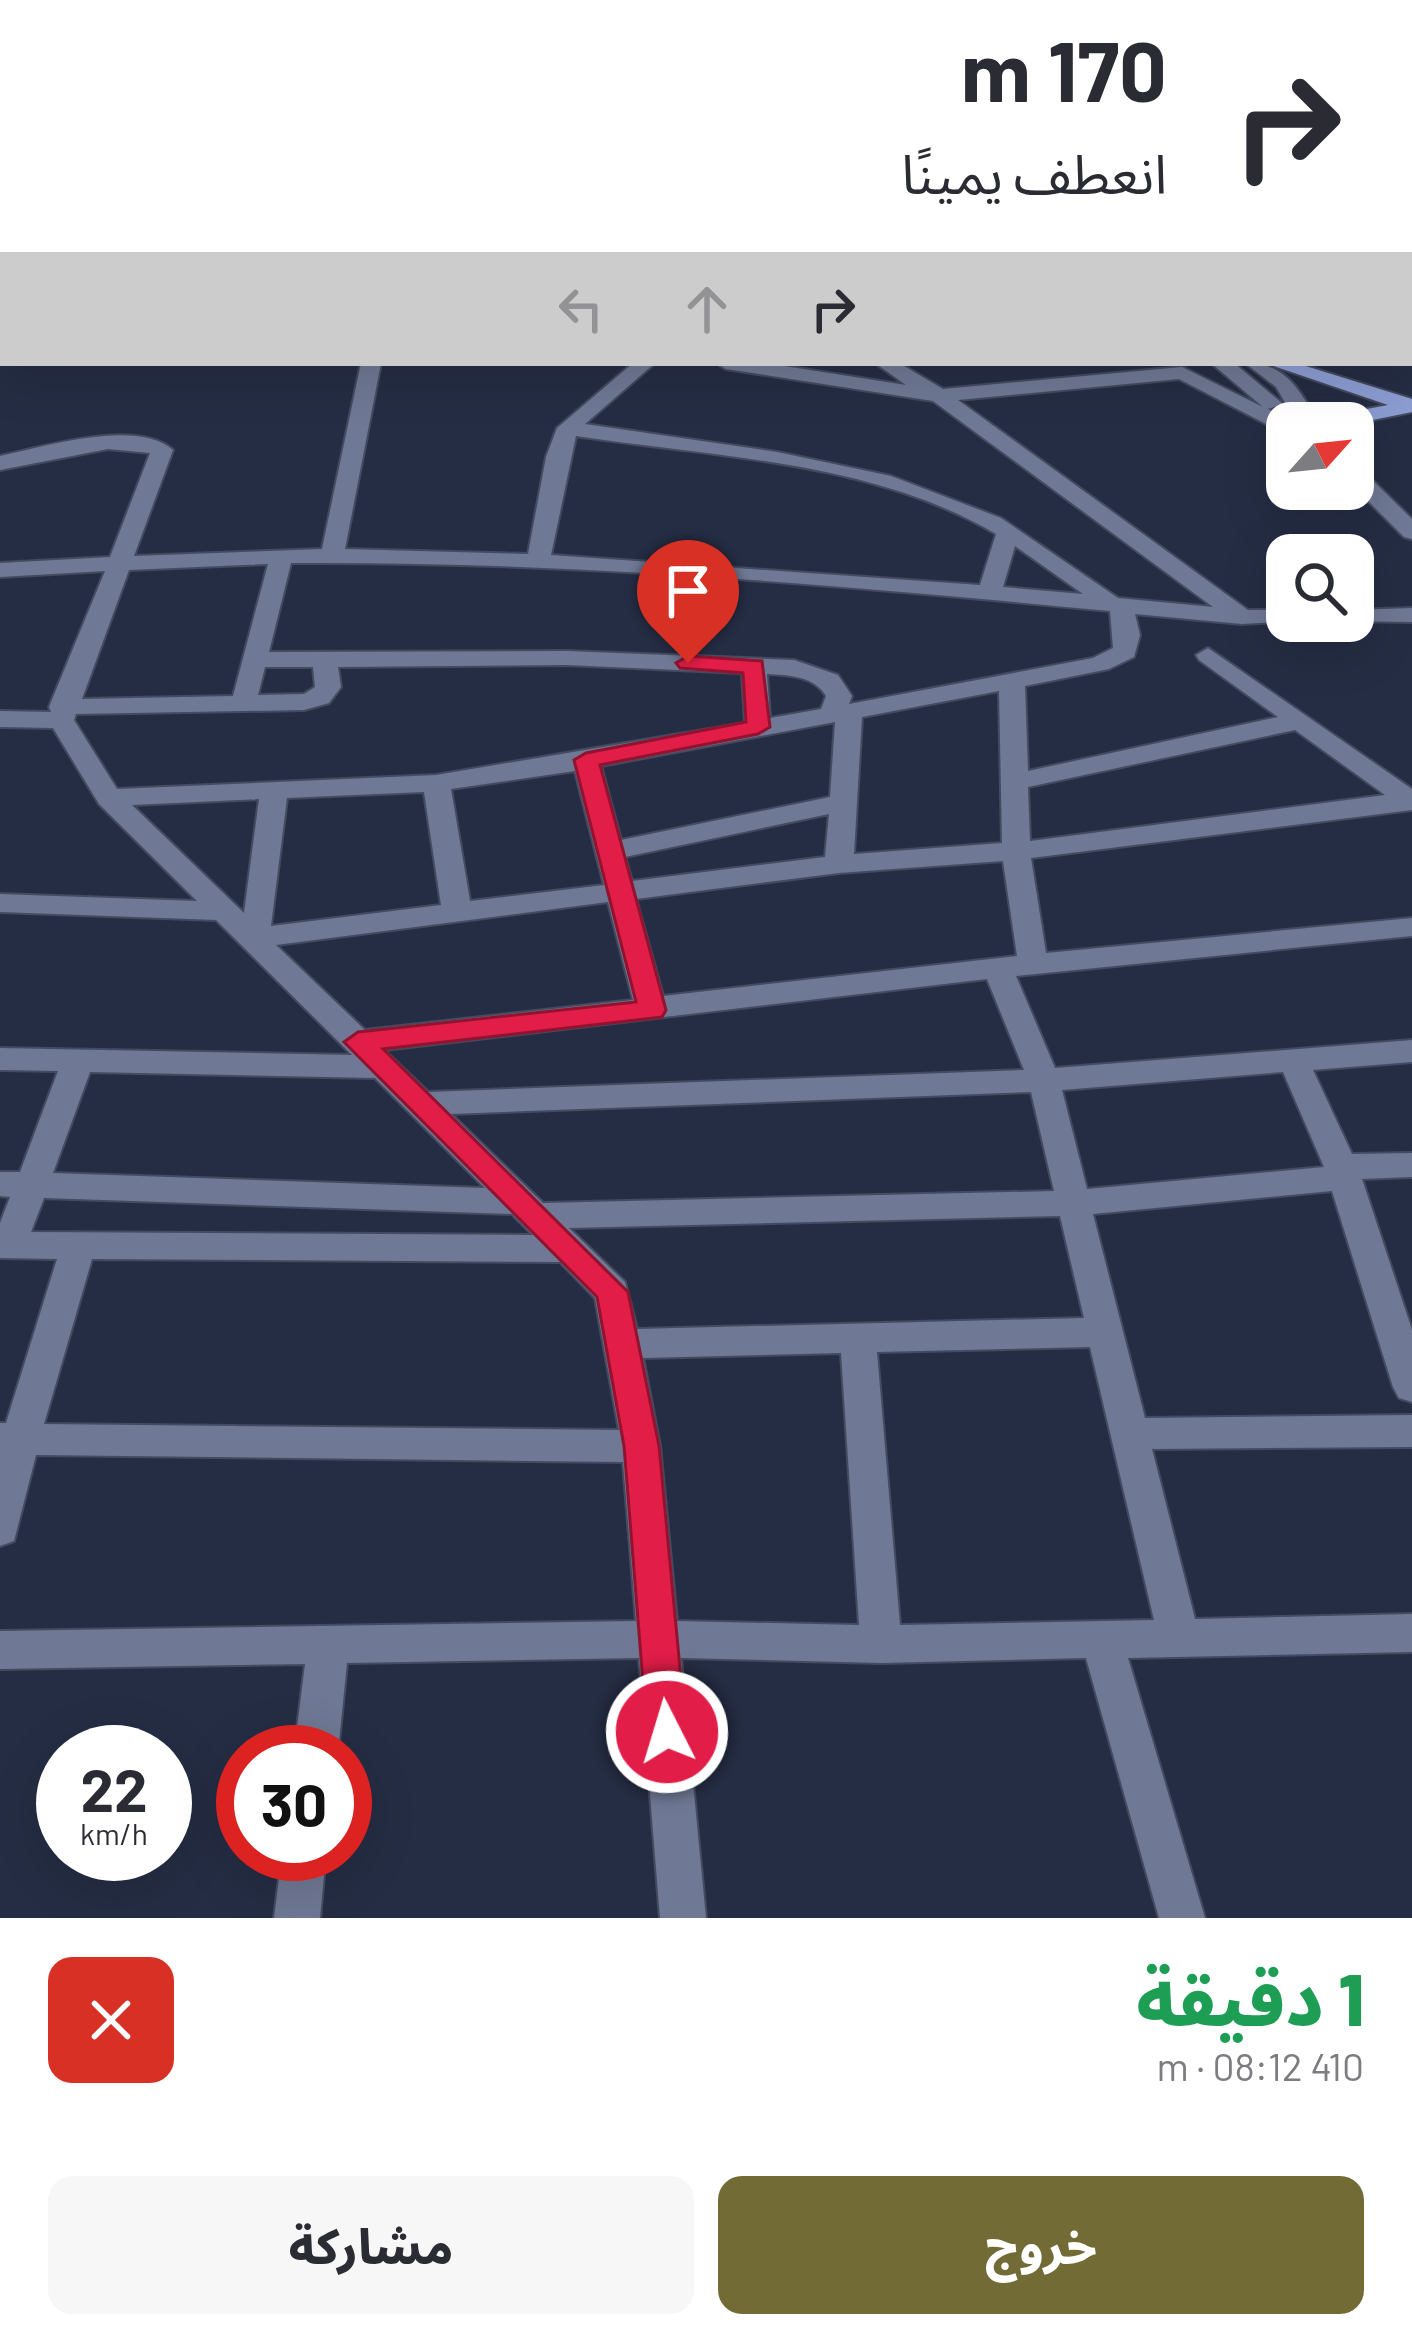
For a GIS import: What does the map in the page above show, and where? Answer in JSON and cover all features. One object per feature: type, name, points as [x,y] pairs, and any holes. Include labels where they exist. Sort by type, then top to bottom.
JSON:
[{"type":"main road","points":[[1284,366],[1412,407]]},
{"type":"main road","points":[[1346,366],[1412,386]]},
{"type":"main road","points":[[1374,411],[1412,407]]},
{"type":"street","points":[[332,556],[370,366]]},
{"type":"street","points":[[538,560],[557,458],[568,428],[641,366]]},
{"type":"street","points":[[745,366],[939,396],[1182,373],[1266,416]]},
{"type":"street","points":[[890,366],[939,396],[1242,617]]},
{"type":"street","points":[[1225,366],[1271,402]]},
{"type":"street","points":[[1259,366],[1284,383],[1295,402]]},
{"type":"street","points":[[110,798],[436,783],[840,714],[1100,664],[1125,652],[1128,635],[1117,605],[1007,531],[939,499],[878,481],[568,428]]},
{"type":"street","points":[[0,463],[114,444],[159,446],[161,462],[116,563],[61,713]]},
{"type":"street","points":[[1374,495],[1412,532]]},
{"type":"street","points":[[990,592],[1007,531]]},
{"type":"street","points":[[0,570],[332,556],[538,560],[824,576],[1266,617]]},
{"type":"street","points":[[243,705],[281,557]]},
{"type":"street","points":[[1374,616],[1412,615]]},
{"type":"street","points":[[1208,655],[1410,801]]},
{"type":"street","points":[[0,719],[320,698],[328,687],[325,658]]},
{"type":"street","points":[[255,660],[567,658],[754,666],[823,675],[839,696],[839,864]]},
{"type":"street","points":[[754,666],[758,727]]},
{"type":"street","points":[[1012,681],[1015,966],[1179,1638]]},
{"type":"street","points":[[61,713],[110,798],[612,1292],[641,1446],[683,1918]]},
{"type":"street","points":[[1014,782],[1298,721]]},
{"type":"street","points":[[586,760],[652,1010]]},
{"type":"street","points":[[436,783],[457,913]]},
{"type":"street","points":[[255,938],[274,790]]},
{"type":"street","points":[[255,938],[839,864],[1016,851],[1410,801]]},
{"type":"street","points":[[612,851],[840,803]]},
{"type":"street","points":[[0,903],[225,911]]},
{"type":"street","points":[[358,1042],[1015,966],[1412,927]]},
{"type":"street","points":[[422,1104],[1044,1080],[1412,1051]]},
{"type":"street","points":[[0,1059],[385,1067]]},
{"type":"street","points":[[78,1061],[16,1185],[4,1245],[571,1249]]},
{"type":"street","points":[[1294,1062],[1342,1172],[1412,1387]]},
{"type":"street","points":[[16,1185],[530,1209],[1073,1203],[1412,1165]]},
{"type":"street","points":[[0,1528],[10,1440],[79,1245]]},
{"type":"street","points":[[624,1344],[1105,1332]]},
{"type":"street","points":[[858,1340],[881,1644]]},
{"type":"street","points":[[1130,1434],[1412,1431]]},
{"type":"street","points":[[10,1440],[641,1446]]},
{"type":"street","points":[[0,1650],[658,1639],[881,1644],[1412,1633]]},
{"type":"street","points":[[1102,1640],[1182,1918]]},
{"type":"street","points":[[319,1725],[328,1643]]},
{"type":"street","points":[[297,1918],[301,1881]]},
{"type":"route","points":[[667,1732],[641,1446],[612,1292],[358,1042],[652,1010],[586,760],[758,727],[754,666],[688,663]]}]
